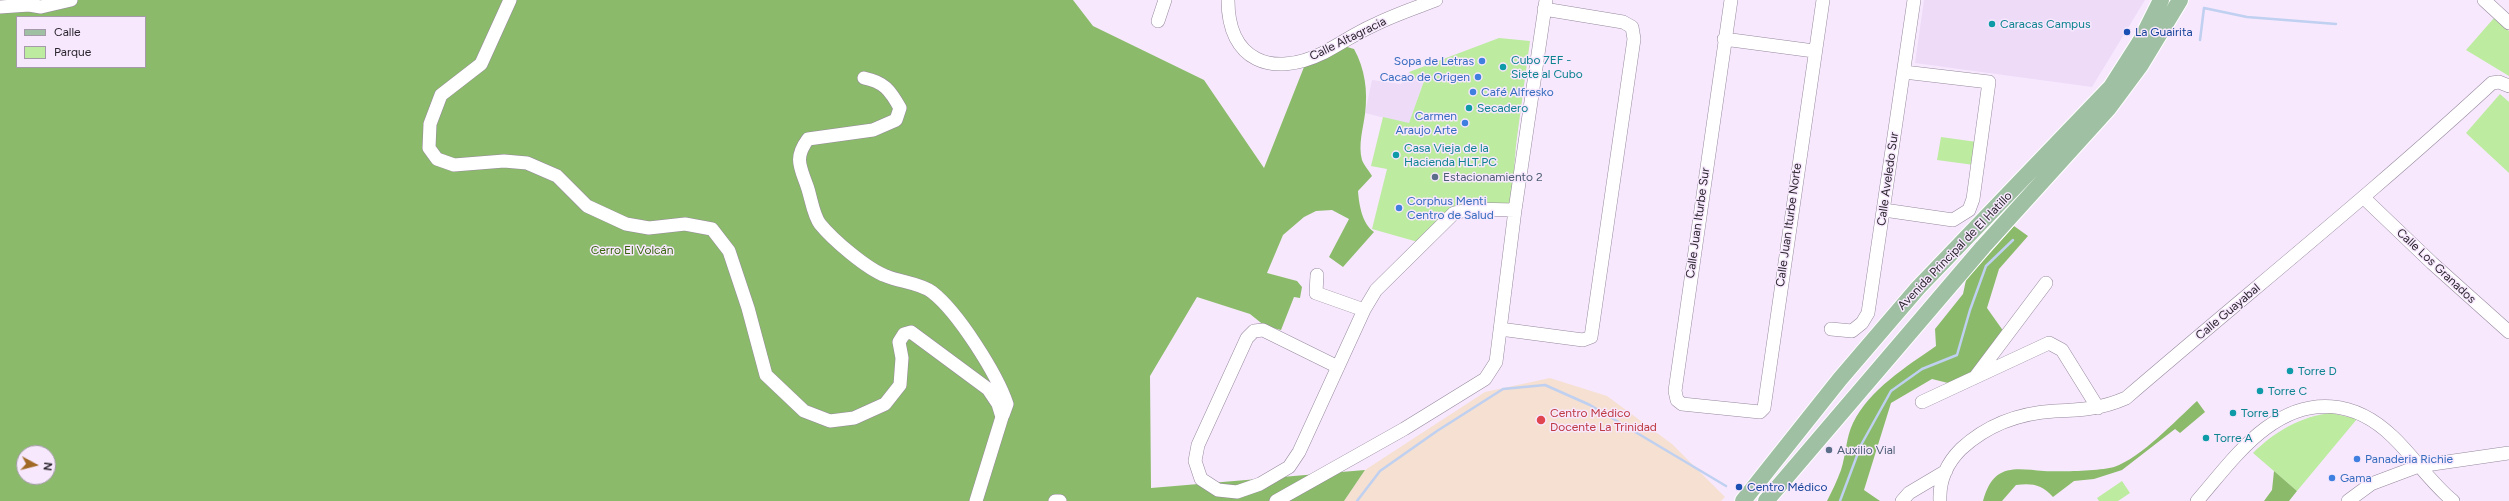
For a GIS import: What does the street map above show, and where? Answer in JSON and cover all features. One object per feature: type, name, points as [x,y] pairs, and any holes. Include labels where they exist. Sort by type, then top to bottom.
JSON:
[{"type":"main road","points":[[2150,21],[2153,0]]},
{"type":"main road","name":"Avenida Principal de El Hatillo","points":[[1743,501],[1840,379],[1918,288],[2095,106],[2121,72],[2161,0]]},
{"type":"main road","name":"Avenida Principal de El Hatillo","points":[[1766,501],[1982,247],[2108,110],[2140,66],[2180,2]]},
{"type":"street","points":[[0,7],[28,5],[41,7],[71,0]]},
{"type":"street","points":[[510,0],[481,64],[441,94],[430,124],[428,148],[437,159],[454,165],[504,162],[527,163],[558,176],[587,206],[626,224],[649,228],[685,224],[712,229],[729,252],[748,308],[766,375],[804,411],[830,421],[854,418],[885,404],[900,385],[902,358],[899,342],[904,334],[911,332],[988,389],[998,404],[1002,417]]},
{"type":"street","points":[[1158,22],[1165,0]]},
{"type":"street","name":"Calle Altagracia","points":[[1228,0],[1229,22],[1237,42],[1250,56],[1269,63],[1297,62],[1310,58],[1373,25],[1404,6],[1436,0]]},
{"type":"street","name":"Calle Juan Iturbe Sur","points":[[1722,409],[1682,404],[1677,400],[1675,391],[1730,0]]},
{"type":"street","name":"Calle Juan Iturbe Norte","points":[[1722,409],[1760,412],[1764,408],[1814,51],[1823,0]]},
{"type":"street","name":"Calle Aveledo Sur","points":[[1830,329],[1852,331],[1862,323],[1868,313],[1914,0]]},
{"type":"street","points":[[2484,0],[2509,23]]},
{"type":"street","points":[[1276,501],[1404,429],[1485,379],[1496,362],[1500,329],[1515,210],[1545,5],[1623,22],[1632,27],[1634,39],[1591,337],[1583,340],[1500,329]]},
{"type":"street","points":[[1724,39],[1814,51]]},
{"type":"street","points":[[1884,210],[1953,220],[1969,210],[1973,199],[1989,82],[1904,72]]},
{"type":"street","points":[[864,78],[878,80],[892,94],[900,108],[896,120],[873,130],[808,139],[798,159],[819,223],[861,261],[885,276],[931,291],[974,340],[992,374],[1001,386],[1007,404],[976,501]]},
{"type":"street","name":"Calle Guayabal","points":[[1940,501],[1940,488],[1952,459],[1977,435],[1999,423],[2053,411],[2098,408],[2126,398],[2291,256],[2364,198],[2492,83],[2499,82],[2509,86]]},
{"type":"street","name":"Calle Los Granados","points":[[2364,198],[2432,263],[2509,332]]},
{"type":"street","points":[[1338,368],[1263,330],[1254,331],[1247,338],[1239,354],[1198,445],[1196,461],[1201,479],[1218,490],[1237,492],[1260,484],[1289,467],[1338,368],[1364,310],[1376,290],[1454,213],[1472,209],[1515,210]]},
{"type":"street","points":[[1317,275],[1316,293],[1364,310]]},
{"type":"street","points":[[1975,377],[2046,283]]},
{"type":"street","points":[[1922,402],[2049,343],[2062,350],[2098,408]]},
{"type":"street","points":[[2197,501],[2265,428],[2288,415],[2308,408],[2335,406],[2363,414],[2392,436],[2418,466],[2453,501]]},
{"type":"street","points":[[2348,501],[2371,484],[2418,466],[2509,453]]},
{"type":"street","points":[[1902,501],[1909,493],[1946,471]]},
{"type":"street","points":[[1055,501],[1060,501]]},
{"type":"shaded area","points":[[1924,0],[2145,0],[2092,87],[1915,63]]},
{"type":"shaded area","points":[[1409,72],[1414,78],[1424,80],[1409,124],[1365,113],[1372,80],[1401,84]]},
{"type":"shaded area","name":"Centro Médico Docente La Trinidad","points":[[1550,378],[1607,396],[1672,444],[1725,497],[1721,501],[1344,501],[1365,470],[1485,392]]},
{"type":"green space","name":"Cerro El Volcán","points":[[0,0],[1073,0],[1093,26],[1204,80],[1264,168],[1304,67],[1344,46],[1354,49],[1361,64],[1366,89],[1361,154],[1363,162],[1372,176],[1358,191],[1360,208],[1364,219],[1374,232],[1343,267],[1329,257],[1349,219],[1332,210],[1316,211],[1304,217],[1283,235],[1267,273],[1297,281],[1302,287],[1300,298],[1294,297],[1281,330],[1265,326],[1250,314],[1197,297],[1150,376],[1151,488],[1365,470],[1344,501],[0,501]]},
{"type":"green space","points":[[2494,18],[2509,31],[2509,76],[2466,50]]},
{"type":"green space","points":[[1499,38],[1530,41],[1516,145],[1511,208],[1462,206],[1418,242],[1372,229],[1387,169],[1371,166],[1383,117],[1409,123],[1424,81],[1414,78],[1409,72]]},
{"type":"green space","points":[[2500,94],[2509,102],[2509,173],[2466,133]]},
{"type":"green space","points":[[1941,137],[1977,142],[1974,165],[1937,160]]},
{"type":"green space","points":[[2014,226],[2028,236],[1999,269],[1987,308],[2004,332],[1960,386],[1932,379],[1891,403],[1864,490],[1880,501],[1827,501],[1841,470],[1851,428],[1860,411],[1879,389],[1936,346],[1935,329],[1963,294],[1966,280]]},
{"type":"green space","points":[[2197,401],[2205,412],[2180,433],[2175,429],[2122,470],[2094,479],[2074,481],[2053,497],[2045,489],[2036,485],[2021,484],[2016,485],[2002,501],[1983,501],[1992,480],[1999,474],[2006,471],[2023,469],[2069,471],[2114,467],[2135,456],[2147,447]]},
{"type":"green space","points":[[2331,413],[2357,419],[2297,491],[2253,453],[2270,438],[2289,426],[2299,421]]},
{"type":"green space","points":[[2274,471],[2297,491],[2289,501],[2264,501],[2272,490]]},
{"type":"green space","points":[[2122,481],[2130,493],[2118,501],[2099,501],[2097,498]]},
{"type":"waterway","points":[[2200,40],[2204,8],[2247,17],[2336,24]]},
{"type":"waterway","points":[[1840,501],[1861,445],[1891,391],[1922,369],[1957,355],[1970,310],[1986,266],[2013,240]]},
{"type":"waterway","points":[[1357,501],[1380,471],[1437,431],[1503,389],[1545,385],[1590,405],[1726,486]]},
{"type":"place","name":"Caracas Campus","points":[[1992,24]]},
{"type":"place","name":"La Guairita","points":[[2127,32]]},
{"type":"place","name":"Sopa de Letras","points":[[1482,61]]},
{"type":"place","name":"Cubo 7EF - Siete al Cubo","points":[[1503,67]]},
{"type":"place","name":"Cacao de Origen","points":[[1478,77]]},
{"type":"place","name":"Café Alfresko","points":[[1473,92]]},
{"type":"place","name":"Secadero","points":[[1469,108]]},
{"type":"place","name":"Carmen Araujo Arte","points":[[1465,123]]},
{"type":"place","name":"Casa Vieja de la Hacienda HLT.PC","points":[[1396,155]]},
{"type":"place","name":"Estacionamiento 2","points":[[1435,177]]},
{"type":"place","name":"Corphus Menti Centro de Salud","points":[[1399,208]]},
{"type":"place","name":"Torre D","points":[[2290,371]]},
{"type":"place","name":"Torre C","points":[[2260,391]]},
{"type":"place","name":"Torre B","points":[[2233,413]]},
{"type":"place","name":"Centro Médico Docente La Trinidad","points":[[1541,420]]},
{"type":"place","name":"Torre A","points":[[2206,438]]},
{"type":"place","name":"Auxilio Vial","points":[[1829,450]]},
{"type":"place","name":"Panaderia Richie","points":[[2357,459]]},
{"type":"place","name":"Gama","points":[[2332,478]]},
{"type":"place","name":"Centro Médico","points":[[1739,487]]}]
